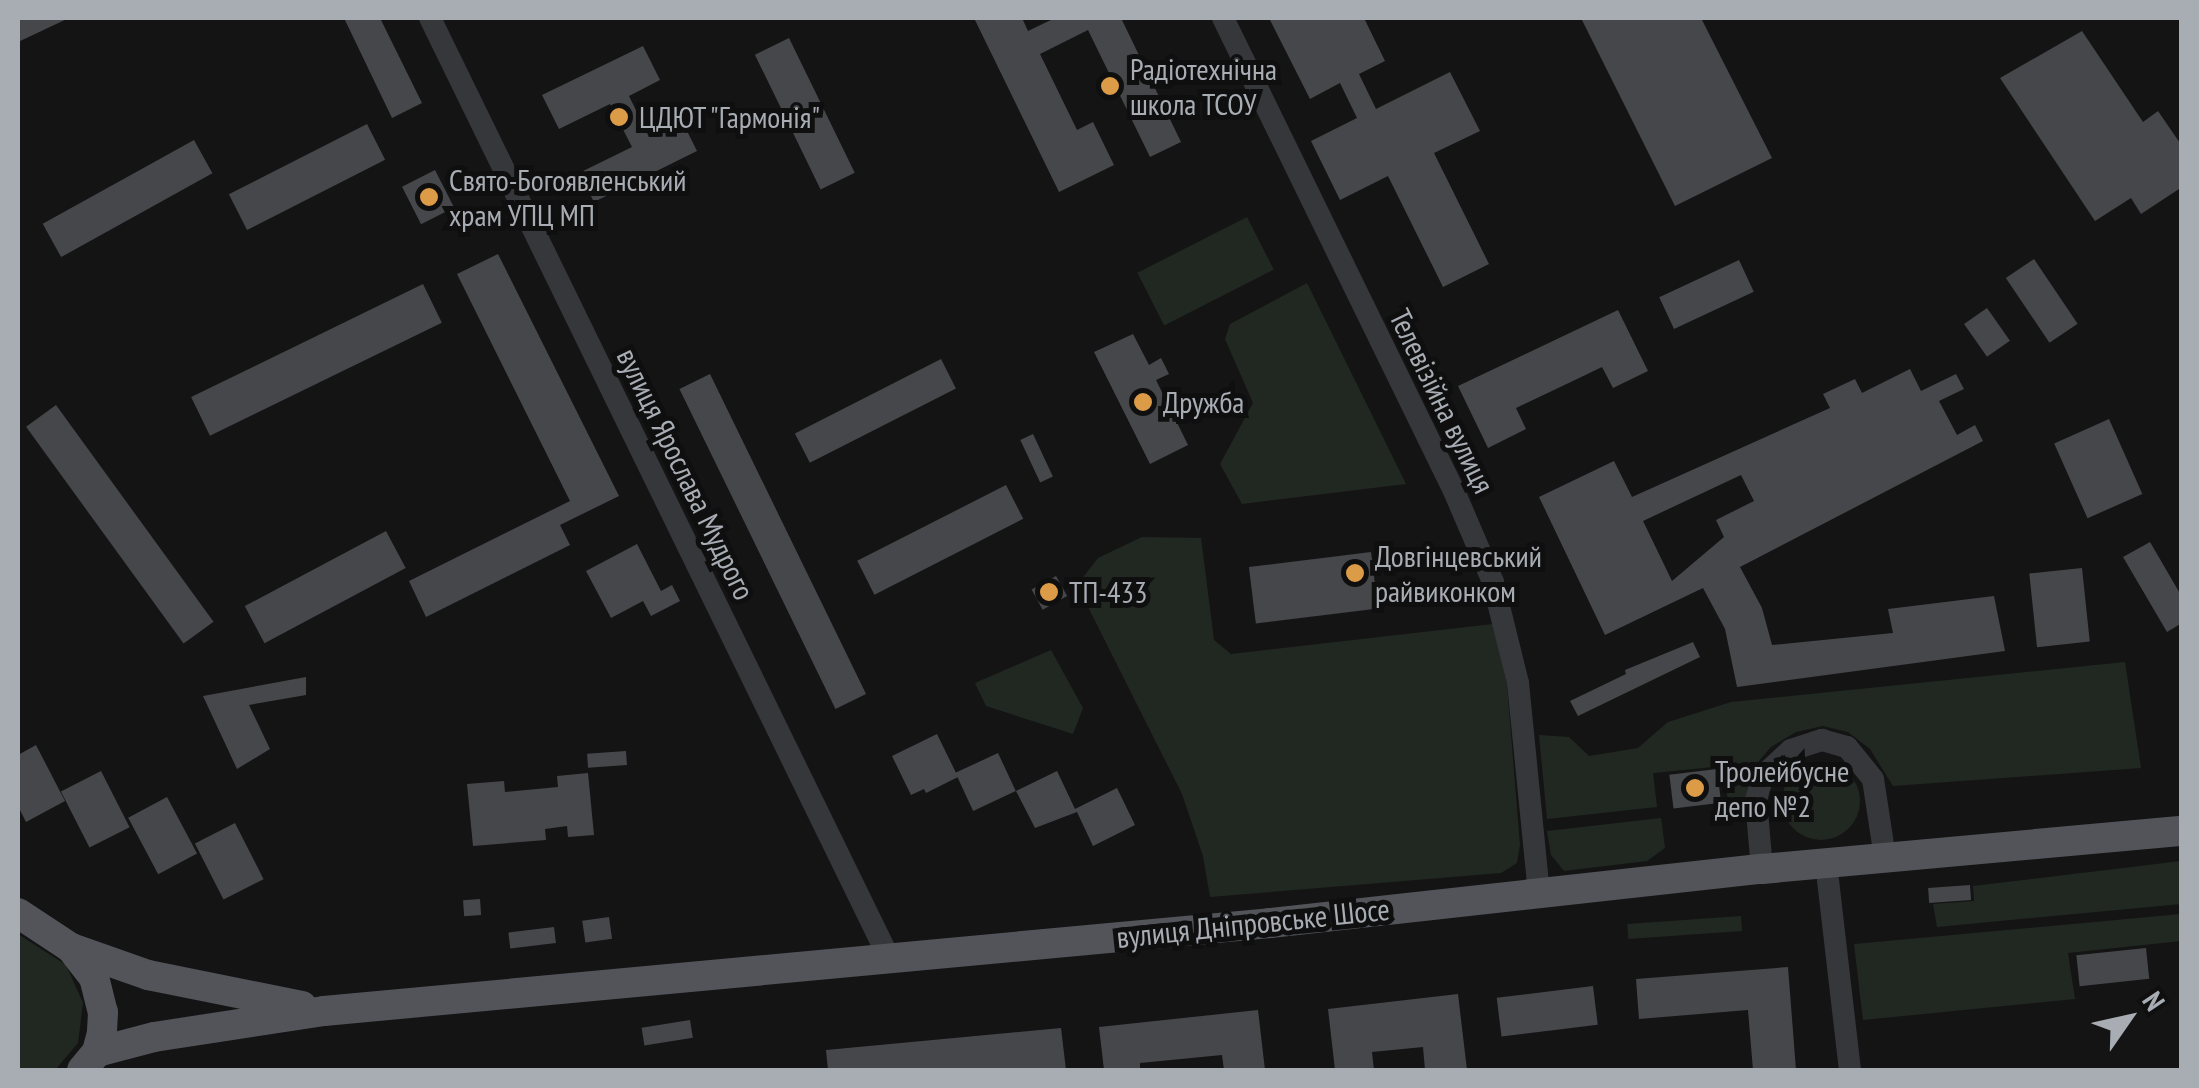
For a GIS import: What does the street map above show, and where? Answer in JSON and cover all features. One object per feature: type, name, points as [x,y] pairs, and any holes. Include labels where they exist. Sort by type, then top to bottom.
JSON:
[{"type":"main road","name":"вулиця Дніпровське Шосе","points":[[324,1011],[1270,923],[1762,869],[2182,831]]},
{"type":"main road","points":[[18,913],[72,948],[148,975],[324,1011]]},
{"type":"main road","points":[[72,948],[94,977],[103,1012],[90,1061]]},
{"type":"main road","points":[[90,1061],[154,1036],[324,1011]]},
{"type":"street","name":"вулиця Ярослава Мудрого","points":[[430,18],[888,956]]},
{"type":"street","name":"Телевізійна вулиця","points":[[1223,18],[1454,491],[1493,582],[1518,683],[1539,893]]},
{"type":"street","points":[[1762,869],[1756,800],[1763,776],[1791,750],[1822,740],[1847,747],[1873,779],[1884,858]]},
{"type":"street","points":[[1826,863],[1850,1070]]},
{"type":"shaded area","points":[[1247,217],[1274,270],[1164,325],[1137,273]]},
{"type":"shaded area","points":[[1307,283],[1406,484],[1242,504],[1220,464],[1253,403],[1225,339],[1230,324]]},
{"type":"shaded area","points":[[1142,537],[1201,538],[1214,640],[1231,654],[1493,624],[1507,685],[1520,845],[1517,863],[1501,873],[1210,897],[1203,856],[1182,794],[1077,585],[1098,558]]},
{"type":"shaded area","points":[[1051,650],[1083,708],[1073,734],[986,706],[975,683]]},
{"type":"shaded area","points":[[2125,662],[2141,768],[1893,786],[1870,749],[1848,732],[1823,726],[1796,732],[1771,747],[1752,769],[1746,798],[1728,801],[1723,766],[1653,773],[1657,807],[1547,819],[1539,735],[1569,737],[1589,756],[1638,748],[1668,722],[1731,702]]},
{"type":"shaded area","points":[[1821,762],[1836,765],[1848,774],[1857,786],[1857,816],[1848,828],[1836,837],[1821,840],[1806,837],[1794,828],[1785,816],[1782,801],[1785,786],[1794,774],[1806,765]]},
{"type":"shaded area","points":[[1661,818],[1665,848],[1647,861],[1564,871],[1551,855],[1547,831]]},
{"type":"shaded area","points":[[2181,861],[2181,904],[1937,927],[1933,904],[1974,901],[1973,886]]},
{"type":"shaded area","points":[[2181,914],[2181,941],[2068,953],[2075,999],[1863,1020],[1854,944]]},
{"type":"shaded area","points":[[1741,916],[1742,931],[1628,939],[1627,924]]},
{"type":"shaded area","points":[[18,934],[66,965],[83,1003],[78,1043],[55,1070],[18,1070]]},
{"type":"building","points":[[18,18],[69,18],[18,42]]},
{"type":"building","points":[[344,18],[380,18],[422,103],[392,118]]},
{"type":"building","points":[[974,18],[1022,18],[1028,31],[1055,18],[1121,18],[1181,142],[1150,157],[1088,30],[1040,54],[1077,130],[1093,122],[1114,165],[1059,192]]},
{"type":"building","points":[[1269,18],[1364,18],[1385,61],[1359,74],[1376,109],[1450,72],[1480,131],[1434,153],[1489,264],[1443,287],[1388,176],[1340,200],[1311,141],[1357,118],[1340,83],[1310,99]]},
{"type":"building","points":[[1581,18],[1701,18],[1772,158],[1675,206]]},
{"type":"building","points":[[2082,31],[2143,122],[2158,111],[2182,146],[2182,187],[2141,214],[2131,198],[2095,221],[2000,78]]},
{"type":"building","points":[[789,38],[855,173],[821,189],[755,55]]},
{"type":"building","points":[[643,46],[660,80],[629,96],[649,137],[682,121],[697,151],[594,202],[579,173],[632,147],[610,104],[559,129],[542,95]]},
{"type":"building","points":[[367,124],[385,160],[247,230],[229,194]]},
{"type":"building","points":[[194,140],[212,173],[61,257],[43,224]]},
{"type":"building","name":"Свято-Богоявленський храм УПЦ МП","points":[[435,170],[454,207],[421,224],[402,187]]},
{"type":"building","points":[[498,254],[619,496],[560,525],[570,545],[426,617],[409,581],[570,501],[457,274]]},
{"type":"building","points":[[2034,259],[2078,324],[2049,343],[2006,278]]},
{"type":"building","points":[[1739,260],[1754,292],[1674,329],[1659,297]]},
{"type":"building","points":[[423,284],[442,323],[210,436],[191,397]]},
{"type":"building","points":[[1987,308],[2010,341],[1987,357],[1964,324]]},
{"type":"building","points":[[1618,310],[1648,371],[1613,388],[1602,367],[1516,408],[1526,429],[1488,448],[1458,386]]},
{"type":"building","name":"Дружба","points":[[1133,334],[1149,365],[1161,358],[1169,374],[1156,380],[1188,445],[1150,464],[1094,352]]},
{"type":"building","points":[[941,359],[956,388],[810,463],[795,433]]},
{"type":"building","points":[[1910,369],[1921,391],[1956,374],[1964,389],[1939,401],[1957,435],[1975,425],[1983,441],[1740,567],[1762,608],[1772,645],[1893,633],[1888,609],[1994,596],[2005,651],[1737,687],[1725,629],[1703,588],[1605,635],[1539,497],[1614,461],[1632,497],[1830,408],[1823,394],[1855,379],[1862,393]],"holes":[[[1741,475],[1754,501],[1716,520],[1724,537],[1672,581],[1643,521]]]},
{"type":"building","points":[[710,374],[866,694],[836,709],[679,389]]},
{"type":"building","points":[[56,405],[214,622],[184,644],[26,427]]},
{"type":"building","points":[[2109,419],[2142,494],[2088,518],[2054,443]]},
{"type":"building","points":[[1033,434],[1053,477],[1040,483],[1020,440]]},
{"type":"building","points":[[1006,485],[1023,519],[874,595],[857,561]]},
{"type":"building","points":[[386,531],[406,568],[264,643],[245,606]]},
{"type":"building","points":[[2150,542],[2182,597],[2182,623],[2167,632],[2123,557]]},
{"type":"building","points":[[637,544],[661,591],[672,585],[680,601],[651,616],[643,601],[611,618],[586,571]]},
{"type":"building","points":[[1371,552],[1378,609],[1256,624],[1249,567]]},
{"type":"building","points":[[2082,568],[2090,642],[2037,647],[2029,574]]},
{"type":"building","name":"ТП-433","points":[[1056,576],[1067,596],[1043,610],[1032,590]]},
{"type":"building","points":[[1693,642],[1700,657],[1578,716],[1570,701],[1626,674],[1625,670]]},
{"type":"building","points":[[306,677],[306,695],[249,705],[270,749],[237,769],[203,696]]},
{"type":"building","points":[[937,734],[958,777],[926,793],[924,789],[911,795],[892,756]]},
{"type":"building","points":[[36,745],[65,801],[26,822],[18,806],[18,755]]},
{"type":"building","points":[[626,751],[627,765],[588,768],[587,754]]},
{"type":"building","points":[[998,753],[1016,791],[973,811],[955,773]]},
{"type":"building","name":"Тролейбусне депо №2","points":[[1717,769],[1721,803],[1674,809],[1669,775]]},
{"type":"building","points":[[101,771],[130,827],[90,848],[61,791]]},
{"type":"building","points":[[1057,771],[1075,809],[1117,788],[1135,825],[1093,846],[1077,812],[1035,828],[1016,791]]},
{"type":"building","points":[[588,773],[594,835],[568,837],[567,826],[545,829],[546,840],[473,846],[467,784],[504,781],[505,792],[558,787],[557,776]]},
{"type":"building","points":[[167,797],[197,854],[158,874],[128,818]]},
{"type":"building","points":[[235,823],[264,879],[224,900],[195,843]]},
{"type":"building","points":[[1970,885],[1971,900],[1929,903],[1928,888]]},
{"type":"building","points":[[480,899],[481,915],[464,916],[463,900]]},
{"type":"building","points":[[609,917],[612,939],[585,943],[582,921]]},
{"type":"building","points":[[554,927],[556,943],[510,948],[508,933]]},
{"type":"building","points":[[2146,948],[2149,979],[2080,986],[2076,955]]},
{"type":"building","points":[[1788,967],[1796,1070],[1753,1070],[1748,1010],[1639,1019],[1636,979]]},
{"type":"building","points":[[1593,986],[1598,1025],[1501,1037],[1497,998]]},
{"type":"building","points":[[1458,994],[1467,1070],[1425,1070],[1423,1047],[1372,1052],[1374,1070],[1335,1070],[1328,1009]]},
{"type":"building","points":[[1258,1010],[1265,1070],[1224,1070],[1222,1055],[1140,1063],[1140,1070],[1104,1070],[1099,1027]]},
{"type":"building","points":[[690,1020],[693,1038],[644,1045],[642,1028]]},
{"type":"building","points":[[1061,1028],[1066,1070],[828,1070],[826,1050]]},
{"type":"place","name":"Радіотехнічна школа ТСОУ","points":[[1110,86]]},
{"type":"place","name":"ЦДЮТ \"Гармонія\"","points":[[619,117]]},
{"type":"place","name":"Свято-Богоявленський храм УПЦ МП","points":[[429,197]]},
{"type":"place","name":"Дружба","points":[[1143,402]]},
{"type":"place","name":"Довгінцевський райвиконком","points":[[1355,573]]},
{"type":"place","name":"ТП-433","points":[[1049,592]]},
{"type":"place","name":"Тролейбусне депо №2","points":[[1695,788]]}]
